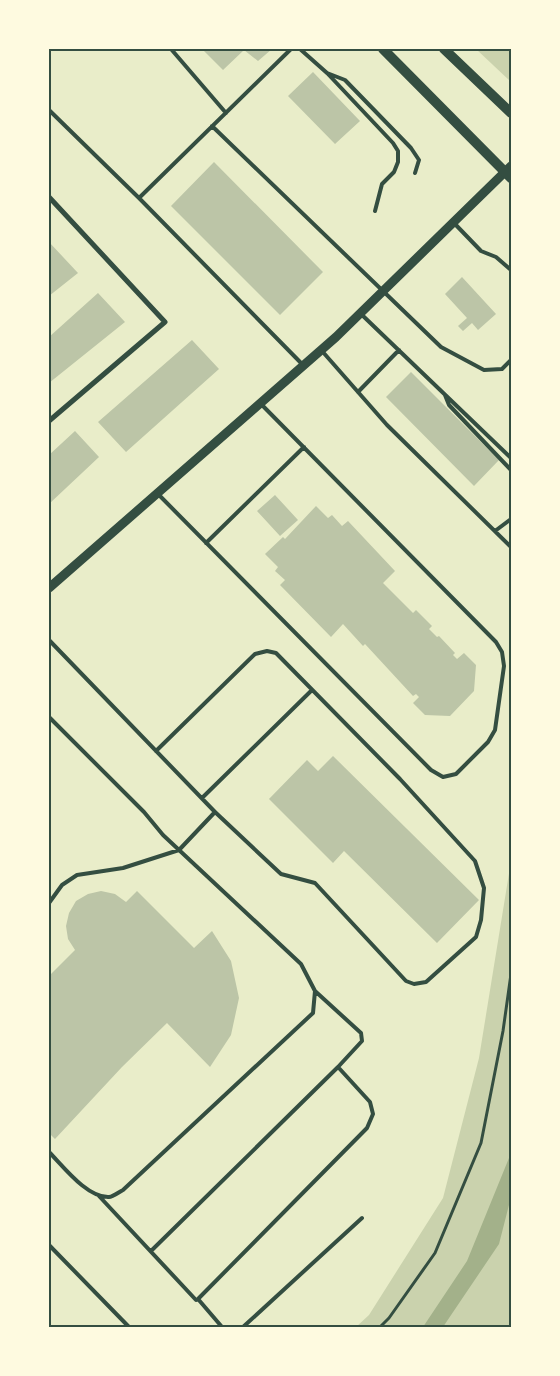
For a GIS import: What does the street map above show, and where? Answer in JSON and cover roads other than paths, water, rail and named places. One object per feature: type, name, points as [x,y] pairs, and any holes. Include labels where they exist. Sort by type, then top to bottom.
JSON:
[{"type":"main road","points":[[383,49],[509,172]]},
{"type":"main road","points":[[444,49],[511,113]]},
{"type":"street","points":[[49,588],[321,349],[384,292],[509,172]]},
{"type":"street","points":[[49,197],[165,322],[49,422]]},
{"type":"lane","points":[[171,49],[226,113]]},
{"type":"lane","points":[[139,198],[291,49]]},
{"type":"lane","points":[[300,49],[327,73],[393,143],[398,151],[398,162],[394,172],[382,184],[375,210]]},
{"type":"lane","points":[[327,73],[345,80],[410,148],[419,160],[415,173]]},
{"type":"lane","points":[[49,110],[139,198],[303,365]]},
{"type":"lane","points":[[212,126],[441,347],[484,370],[502,369],[511,360]]},
{"type":"lane","points":[[454,223],[481,251],[496,257],[511,270]]},
{"type":"lane","points":[[360,313],[511,458]]},
{"type":"lane","points":[[321,349],[387,425],[511,545]]},
{"type":"lane","points":[[358,392],[399,350]]},
{"type":"lane","points":[[444,394],[449,405],[511,470]]},
{"type":"lane","points":[[157,493],[431,770],[443,777],[456,774],[488,742],[496,730],[504,666],[502,652],[496,642],[260,403]]},
{"type":"lane","points":[[206,543],[304,447]]},
{"type":"lane","points":[[495,531],[511,519]]},
{"type":"lane","points":[[49,640],[156,751],[202,798],[215,812],[281,874],[315,883],[406,981],[414,984],[426,982],[476,937],[481,920],[484,888],[475,861],[400,779],[276,654],[268,650],[255,654],[156,751]]},
{"type":"lane","points":[[202,798],[312,690]]},
{"type":"lane","points":[[49,717],[144,812],[163,836],[301,964],[315,990],[361,1033],[362,1041],[338,1067],[151,1251]]},
{"type":"lane","points":[[49,902],[62,886],[76,876],[123,868],[179,850],[215,812]]},
{"type":"lane","points":[[49,1152],[87,1190],[98,1195],[110,1197],[123,1190],[313,1013],[315,990]]},
{"type":"lane","points":[[198,1299],[367,1128],[373,1114],[370,1102],[338,1067]]},
{"type":"lane","points":[[98,1195],[196,1300],[198,1299],[222,1327]]},
{"type":"lane","points":[[243,1327],[362,1218]]},
{"type":"lane","points":[[49,1245],[129,1327]]}]
